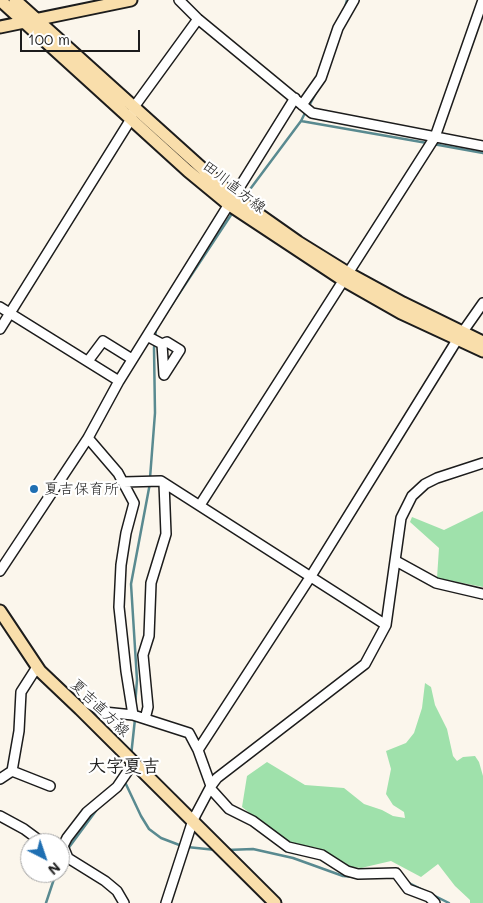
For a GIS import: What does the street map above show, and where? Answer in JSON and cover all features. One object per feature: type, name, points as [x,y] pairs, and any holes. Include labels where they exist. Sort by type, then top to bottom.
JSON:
[{"type":"main road","name":"田川直方線","points":[[0,0],[31,21],[134,107],[231,201]]},
{"type":"main road","name":"田川直方線","points":[[15,0],[31,21],[131,120],[231,201],[401,313],[460,336],[483,342]]},
{"type":"main road","points":[[0,27],[131,0]]},
{"type":"main road","name":"田川直方線","points":[[460,336],[483,351]]},
{"type":"main road","name":"夏吉直方線","points":[[0,611],[37,667],[275,903]]},
{"type":"street","points":[[179,0],[198,19],[312,113],[483,146]]},
{"type":"street","points":[[302,106],[321,78],[338,28],[354,0]]},
{"type":"street","points":[[200,505],[435,137],[483,0]]},
{"type":"street","points":[[0,329],[131,120],[134,107],[198,19]]},
{"type":"street","points":[[0,571],[88,438],[132,359],[295,98]]},
{"type":"street","points":[[198,750],[311,576],[460,336],[483,303]]},
{"type":"street","points":[[0,307],[119,381]]},
{"type":"street","points":[[147,336],[162,344]]},
{"type":"street","points":[[88,362],[102,341],[132,359]]},
{"type":"street","points":[[88,438],[118,472],[134,503],[126,533],[120,607],[126,671],[134,715]]},
{"type":"street","points":[[166,903],[193,820],[210,787],[217,778],[365,664],[386,625],[401,518],[412,496],[425,484],[437,478],[483,463]]},
{"type":"street","points":[[124,482],[161,481],[386,625]]},
{"type":"street","points":[[145,719],[148,707],[143,655],[149,636],[150,583],[166,534],[164,483]]},
{"type":"street","points":[[396,561],[436,583],[483,594]]},
{"type":"street","points":[[0,779],[12,771],[19,731],[21,692],[37,667]]},
{"type":"street","points":[[88,703],[104,712],[134,715],[189,733],[198,750],[210,787],[229,809],[253,821],[288,847],[322,855],[347,871],[358,874],[396,873],[408,889],[429,897],[435,903]]},
{"type":"street","points":[[70,834],[87,812],[117,787],[134,762]]},
{"type":"street","points":[[12,771],[50,786]]},
{"type":"street","points":[[0,816],[29,833]]},
{"type":"street","points":[[70,859],[105,881],[117,891],[124,903]]},
{"type":"green space","points":[[483,511],[483,587],[437,578],[439,548],[410,522],[412,517],[444,530]]},
{"type":"green space","points":[[425,683],[431,687],[435,705],[447,729],[453,756],[457,761],[463,757],[475,756],[483,776],[483,903],[470,903],[470,900],[455,886],[438,864],[421,877],[391,861],[361,868],[345,866],[318,848],[289,844],[242,807],[247,776],[267,762],[305,785],[344,788],[364,804],[393,816],[405,818],[404,812],[393,805],[386,794],[391,769],[386,751],[406,743],[414,733],[422,708]]},
{"type":"waterway","points":[[344,11],[347,0]]},
{"type":"waterway","points":[[309,106],[318,89]]},
{"type":"waterway","points":[[242,200],[301,121],[306,111]]},
{"type":"waterway","points":[[301,121],[427,143]]},
{"type":"waterway","points":[[433,144],[483,153]]},
{"type":"waterway","points":[[159,324],[233,212]]},
{"type":"waterway","points":[[150,478],[155,413],[154,348],[156,329]]},
{"type":"waterway","points":[[135,706],[137,680],[131,584],[150,483]]},
{"type":"waterway","points":[[131,756],[135,719]]},
{"type":"waterway","points":[[124,780],[149,829],[161,838],[182,846]]},
{"type":"waterway","points":[[70,846],[98,808]]},
{"type":"waterway","points":[[187,847],[216,850]]},
{"type":"waterway","points":[[227,850],[253,849],[293,858],[343,876],[355,877]]},
{"type":"waterway","points":[[407,882],[449,903]]},
{"type":"waterway","points":[[46,903],[53,883]]},
{"type":"place","name":"夏吉保育所","points":[[34,489]]},
{"type":"district","name":"大字夏吉","points":[[124,766]]}]
